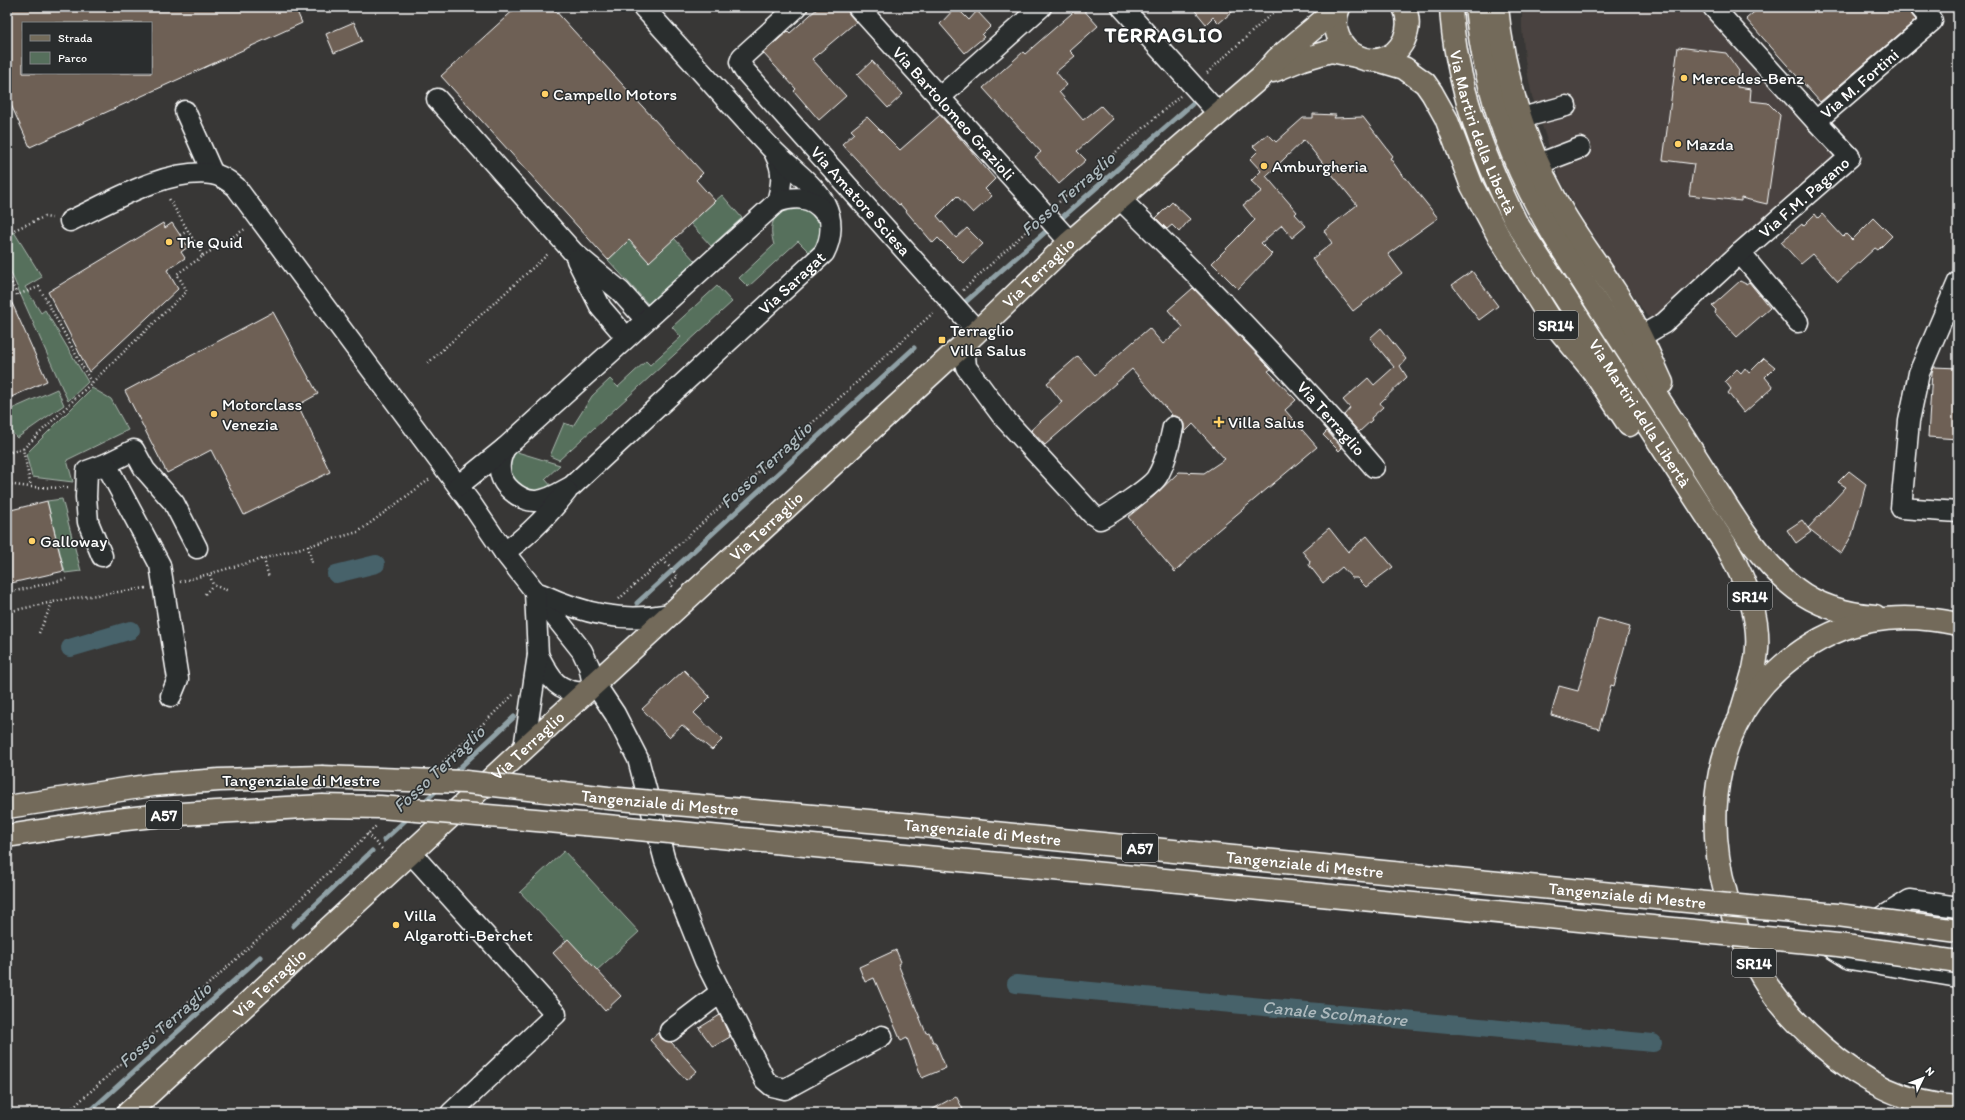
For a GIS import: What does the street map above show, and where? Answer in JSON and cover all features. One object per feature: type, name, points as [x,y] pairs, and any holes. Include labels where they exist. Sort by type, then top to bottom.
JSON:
[{"type":"main road","name":"Via Terraglio","points":[[1262,76],[1277,59],[1339,7]]},
{"type":"main road","points":[[1339,7],[1336,18],[1337,35],[1346,50],[1366,58],[1389,55],[1400,47],[1406,35],[1407,10]]},
{"type":"main road","name":"Via Martiri della Libertà","points":[[1451,7],[1454,37],[1468,104],[1481,143],[1510,209],[1546,270],[1738,567],[1748,588],[1754,611],[1757,633],[1756,656],[1741,713]]},
{"type":"main road","name":"Via Martiri della Libertà","points":[[1476,7],[1483,59],[1489,88],[1499,120],[1523,181],[1558,243],[1690,448],[1759,551],[1797,589],[1812,599],[1843,611],[1886,618]]},
{"type":"main road","name":"SR14","points":[[1497,7],[1509,74],[1521,118],[1538,164],[1556,200],[1616,293],[1640,337],[1668,393],[1690,448]]},
{"type":"main road","points":[[1509,74],[1510,7]]},
{"type":"main road","name":"Via Terraglio","points":[[128,1113],[970,338],[1067,239],[1119,198],[1201,101],[1303,59],[1331,51],[1366,58]]},
{"type":"main road","name":"SR14","points":[[1366,58],[1404,68],[1425,83],[1446,118],[1475,191],[1498,235],[1551,320],[1593,371],[1643,445],[1690,492]]},
{"type":"main road","name":"SR14","points":[[1958,624],[1935,620],[1886,618],[1867,621],[1838,630],[1809,645],[1782,665],[1769,677],[1741,713],[1722,758],[1715,812],[1716,843],[1722,881],[1737,926],[1762,978],[1789,1012],[1814,1039],[1840,1062],[1874,1084],[1893,1093],[1925,1104],[1958,1107]]},
{"type":"main road","name":"Tangenziale di Mestre","points":[[7,807],[153,785],[219,780],[321,777],[466,782],[608,798],[914,825],[1784,910],[1958,931]]},
{"type":"main road","name":"Tangenziale di Mestre","points":[[7,836],[99,822],[162,815],[322,806],[388,808],[592,825],[1826,944],[1958,962]]},
{"type":"street","points":[[643,7],[773,151],[780,164],[783,177],[777,202]]},
{"type":"street","name":"Via Amatore Sciesa","points":[[797,7],[742,57],[740,62],[744,70],[949,301],[970,338]]},
{"type":"street","name":"Via Bartolomeo Grazioli","points":[[858,7],[1067,239]]},
{"type":"street","points":[[939,98],[1041,7]]},
{"type":"street","points":[[1122,7],[1201,101]]},
{"type":"street","name":"Via M. Fortini","points":[[1713,7],[1816,122],[1932,21],[1920,7]]},
{"type":"street","points":[[437,99],[573,252],[620,291],[646,320]]},
{"type":"street","points":[[1521,118],[1566,106]]},
{"type":"street","points":[[185,111],[213,174]]},
{"type":"street","name":"Via F.M. Pagano","points":[[1640,337],[1664,323],[1740,253],[1850,158],[1816,122]]},
{"type":"street","points":[[1538,164],[1580,148]]},
{"type":"street","name":"Via Saragat","points":[[505,448],[500,470],[502,478],[513,492],[523,498],[534,501],[544,500],[572,486],[824,253],[830,243],[831,231],[825,204],[819,195],[773,151]]},
{"type":"street","points":[[70,221],[158,181],[180,175],[213,174],[225,178],[236,187],[445,468],[504,552],[556,616],[582,651],[589,666],[588,689]]},
{"type":"street","points":[[458,486],[505,448],[777,202],[794,197],[816,202],[829,218]]},
{"type":"street","name":"Via Terraglio","points":[[1119,198],[1203,280],[1300,383],[1374,467]]},
{"type":"street","points":[[573,252],[601,308],[626,337]]},
{"type":"street","points":[[1740,253],[1798,322]]},
{"type":"street","points":[[1958,282],[1919,372],[1908,421],[1901,508],[1958,512]]},
{"type":"street","points":[[970,338],[966,367],[1003,417],[1092,514],[1100,519],[1112,513],[1157,478],[1166,458],[1173,427]]},
{"type":"street","points":[[102,556],[88,522],[86,489],[87,471],[106,464],[134,450],[145,470],[174,503],[197,548]]},
{"type":"street","points":[[106,464],[160,565],[178,679],[171,696]]},
{"type":"street","points":[[504,552],[549,514],[572,486]]},
{"type":"street","points":[[535,592],[568,606],[590,613],[646,618],[670,614]]},
{"type":"street","points":[[524,748],[538,655],[535,592]]},
{"type":"street","points":[[1935,620],[1958,616]]},
{"type":"street","points":[[538,655],[556,683],[568,691],[588,689],[601,693],[638,758],[665,861],[705,961],[765,1080],[772,1086],[785,1089],[882,1036]]},
{"type":"street","points":[[403,859],[556,1014],[451,1113]]},
{"type":"street","points":[[1876,921],[1910,900],[1958,907]]},
{"type":"street","points":[[1826,944],[1850,959],[1958,977]]},
{"type":"street","points":[[670,1031],[721,992]]},
{"type":"path","points":[[1207,73],[1279,7]]},
{"type":"path","points":[[614,603],[949,301],[1047,216],[1201,101]]},
{"type":"path","points":[[158,181],[203,256]]},
{"type":"path","points":[[7,233],[44,217],[70,221]]},
{"type":"path","points":[[7,453],[23,450],[187,290],[176,274],[260,219]]},
{"type":"path","points":[[180,235],[188,230]]},
{"type":"path","points":[[428,363],[548,254]]},
{"type":"path","points":[[7,272],[17,295],[39,287],[91,382]]},
{"type":"path","points":[[23,450],[31,487]]},
{"type":"path","points":[[179,583],[358,532],[445,468]]},
{"type":"path","points":[[7,484],[31,487],[86,489]]},
{"type":"path","points":[[308,546],[312,563]]},
{"type":"path","points":[[264,559],[269,578]]},
{"type":"path","points":[[663,560],[678,576]]},
{"type":"path","points":[[210,575],[213,585]]},
{"type":"path","points":[[7,593],[66,579]]},
{"type":"path","points":[[213,585],[229,591]]},
{"type":"path","points":[[205,594],[213,585]]},
{"type":"path","points":[[7,612],[52,603],[148,588]]},
{"type":"path","points":[[39,633],[52,603]]},
{"type":"path","points":[[442,763],[516,691]]},
{"type":"path","points":[[67,1113],[280,919],[379,823]]},
{"type":"path","points":[[367,834],[403,859]]},
{"type":"shaded area","points":[[1522,7],[1702,7],[1839,162],[1656,319],[1647,316],[1584,222],[1560,179],[1532,96],[1525,60]]},
{"type":"green space","points":[[722,195],[742,218],[711,246],[690,223]]},
{"type":"green space","points":[[796,206],[813,213],[818,218],[821,224],[821,231],[820,238],[816,245],[810,253],[798,241],[748,287],[739,278],[774,245],[772,238],[772,225],[777,215],[788,208]]},
{"type":"green space","points":[[14,232],[42,277],[25,287],[41,313],[45,310],[88,382],[68,401],[7,264],[7,235]]},
{"type":"green space","points":[[674,238],[695,261],[648,304],[608,260],[629,240],[649,261]]},
{"type":"green space","points":[[717,286],[732,302],[559,460],[550,456],[564,423],[573,426],[592,396],[610,379],[618,387],[646,361],[650,365],[681,337],[672,327]]},
{"type":"green space","points":[[92,388],[111,399],[128,430],[67,460],[73,482],[32,477],[26,454]]},
{"type":"green space","points":[[57,389],[64,405],[17,438],[7,427],[7,411]]},
{"type":"green space","points":[[514,451],[560,465],[545,479],[553,488],[530,495],[509,476],[509,464]]},
{"type":"green space","points":[[62,499],[81,571],[65,573],[47,501]]},
{"type":"green space","points":[[564,851],[639,932],[595,972],[520,892]]},
{"type":"building","points":[[7,7],[295,7],[302,23],[30,147],[7,96]]},
{"type":"building","name":"Campello Motors","points":[[517,7],[552,7],[703,173],[696,180],[715,201],[649,262],[629,240],[608,260],[441,76]]},
{"type":"building","points":[[819,7],[847,7],[849,14],[856,22],[812,59],[846,96],[819,120],[794,91],[796,89],[763,53],[788,31],[790,33]]},
{"type":"building","points":[[956,7],[969,20],[977,11],[991,26],[982,35],[984,37],[965,53],[940,24]]},
{"type":"building","points":[[1079,7],[1081,7],[1098,26],[1070,51],[1075,56],[1056,72],[1067,85],[1059,92],[1083,120],[1101,106],[1113,119],[1077,151],[1086,160],[1059,184],[1035,157],[1041,152],[983,88],[1023,52],[1025,54]]},
{"type":"building","points":[[1192,7],[1238,7],[1219,23],[1213,17],[1206,24]]},
{"type":"building","points":[[1760,7],[1909,7],[1911,14],[1916,20],[1820,102],[1746,19]]},
{"type":"building","points":[[354,22],[362,41],[334,53],[326,34]]},
{"type":"building","points":[[1678,47],[1726,53],[1739,71],[1737,87],[1751,89],[1750,101],[1768,103],[1780,115],[1767,204],[1741,198],[1741,201],[1689,195],[1694,164],[1663,160]]},
{"type":"building","points":[[872,61],[903,94],[888,108],[857,75]]},
{"type":"building","points":[[1313,114],[1336,115],[1334,118],[1363,117],[1393,156],[1390,158],[1404,178],[1406,178],[1438,218],[1388,254],[1402,273],[1353,311],[1312,259],[1332,243],[1324,231],[1357,205],[1304,140],[1266,176],[1297,212],[1295,214],[1306,226],[1292,238],[1282,225],[1261,243],[1272,254],[1238,289],[1212,263],[1255,220],[1243,205],[1262,191],[1251,181],[1261,171],[1250,159],[1258,151],[1253,146],[1268,134],[1276,142],[1303,118],[1313,118]]},
{"type":"building","points":[[940,115],[995,179],[985,189],[992,196],[973,213],[957,196],[937,216],[956,238],[967,228],[983,244],[963,263],[938,238],[933,243],[900,204],[899,205],[842,144],[854,133],[851,130],[867,117],[900,150]]},
{"type":"building","points":[[1172,202],[1190,219],[1179,232],[1172,225],[1167,229],[1156,218]]},
{"type":"building","points":[[1815,214],[1818,218],[1822,214],[1843,237],[1846,234],[1852,240],[1874,218],[1892,236],[1878,250],[1875,248],[1838,282],[1813,254],[1801,264],[1781,242],[1802,224],[1803,226]]},
{"type":"building","name":"The Quid","points":[[163,223],[165,228],[172,223],[188,247],[181,252],[185,258],[167,270],[178,289],[89,372],[48,292]]},
{"type":"building","points":[[1472,271],[1498,306],[1479,320],[1452,285]]},
{"type":"building","points":[[1740,281],[1746,284],[1749,282],[1770,308],[1737,337],[1715,313],[1716,310],[1712,306]]},
{"type":"building","name":"Villa Salus","points":[[1193,288],[1271,369],[1268,371],[1296,400],[1285,410],[1317,447],[1205,541],[1175,572],[1128,517],[1155,495],[1179,472],[1204,473],[1225,459],[1193,424],[1184,433],[1184,424],[1181,419],[1176,416],[1170,416],[1172,415],[1132,369],[1045,445],[1031,430],[1062,402],[1047,383],[1078,356],[1095,375],[1149,328],[1163,344],[1183,327],[1168,310]]},
{"type":"building","points":[[7,292],[47,381],[7,399]]},
{"type":"building","name":"Motorclass Venezia","points":[[273,312],[318,394],[298,405],[330,472],[244,515],[211,450],[167,473],[125,391]]},
{"type":"building","points":[[1381,328],[1406,359],[1400,366],[1407,377],[1380,403],[1383,407],[1359,432],[1344,415],[1350,408],[1343,400],[1368,378],[1374,385],[1394,367],[1370,338]]},
{"type":"building","points":[[1764,358],[1775,367],[1765,377],[1773,387],[1744,413],[1728,393],[1731,389],[1725,381],[1737,369],[1741,373],[1745,368],[1749,373]]},
{"type":"building","points":[[1934,367],[1958,368],[1958,439],[1928,437],[1932,372]]},
{"type":"building","points":[[1327,431],[1342,448],[1339,451],[1323,435]]},
{"type":"building","points":[[1849,471],[1866,484],[1852,535],[1841,554],[1808,528],[1846,487],[1838,482]]},
{"type":"building","name":"Galloway","points":[[47,501],[64,571],[7,584],[7,511]]},
{"type":"building","points":[[1802,520],[1811,532],[1796,543],[1787,530]]},
{"type":"building","points":[[1329,528],[1348,552],[1367,536],[1393,567],[1366,587],[1357,578],[1352,578],[1342,567],[1323,583],[1309,565],[1310,561],[1302,551]]},
{"type":"building","points":[[1598,618],[1630,627],[1614,686],[1611,685],[1599,729],[1551,715],[1559,686],[1578,691]]},
{"type":"building","points":[[684,670],[710,697],[694,713],[722,740],[712,750],[682,725],[669,737],[642,709]]},
{"type":"building","points":[[568,939],[621,996],[605,1011],[553,953]]},
{"type":"building","points":[[896,950],[901,962],[898,964],[926,1033],[929,1032],[933,1042],[935,1042],[946,1068],[922,1078],[907,1038],[901,1041],[874,978],[865,982],[859,967]]},
{"type":"building","points":[[720,1015],[730,1037],[713,1047],[699,1028]]},
{"type":"building","points":[[659,1032],[661,1038],[671,1042],[697,1071],[686,1080],[650,1040]]},
{"type":"building","points":[[956,1096],[965,1113],[926,1113]]},
{"type":"waterway","name":"Fosso Terraglio","points":[[1057,222],[1192,104]]},
{"type":"waterway","name":"Fosso Terraglio","points":[[963,304],[1051,227]]},
{"type":"waterway","name":"Fosso Terraglio","points":[[637,603],[914,348]]},
{"type":"waterway","name":"Canale Scolmatore","points":[[336,574],[376,564]]},
{"type":"waterway","name":"Canale Scolmatore","points":[[70,648],[131,630]]},
{"type":"waterway","name":"Fosso Terraglio","points":[[453,774],[514,717]]},
{"type":"waterway","name":"Fosso Terraglio","points":[[423,803],[439,788]]},
{"type":"waterway","name":"Fosso Terraglio","points":[[384,840],[410,816]]},
{"type":"waterway","name":"Fosso Terraglio","points":[[293,926],[372,851]]},
{"type":"waterway","name":"Fosso Terraglio","points":[[88,1113],[260,957]]},
{"type":"waterway","name":"Canale Scolmatore","points":[[1016,984],[1653,1043]]},
{"type":"place","name":"Mercedes-Benz","points":[[1684,78]]},
{"type":"place","name":"Campello Motors","points":[[545,94]]},
{"type":"place","name":"Mazda","points":[[1678,144]]},
{"type":"place","name":"Amburgheria","points":[[1264,166]]},
{"type":"place","name":"The Quid","points":[[169,242]]},
{"type":"place","name":"Terraglio Villa Salus","points":[[942,340]]},
{"type":"place","name":"Motorclass Venezia","points":[[214,414]]},
{"type":"place","name":"Villa Salus","points":[[1219,422]]},
{"type":"place","name":"Galloway","points":[[32,541]]},
{"type":"place","name":"Villa Algarotti-Berchet","points":[[396,925]]},
{"type":"district","name":"TERRAGLIO","points":[[1164,34]]}]
